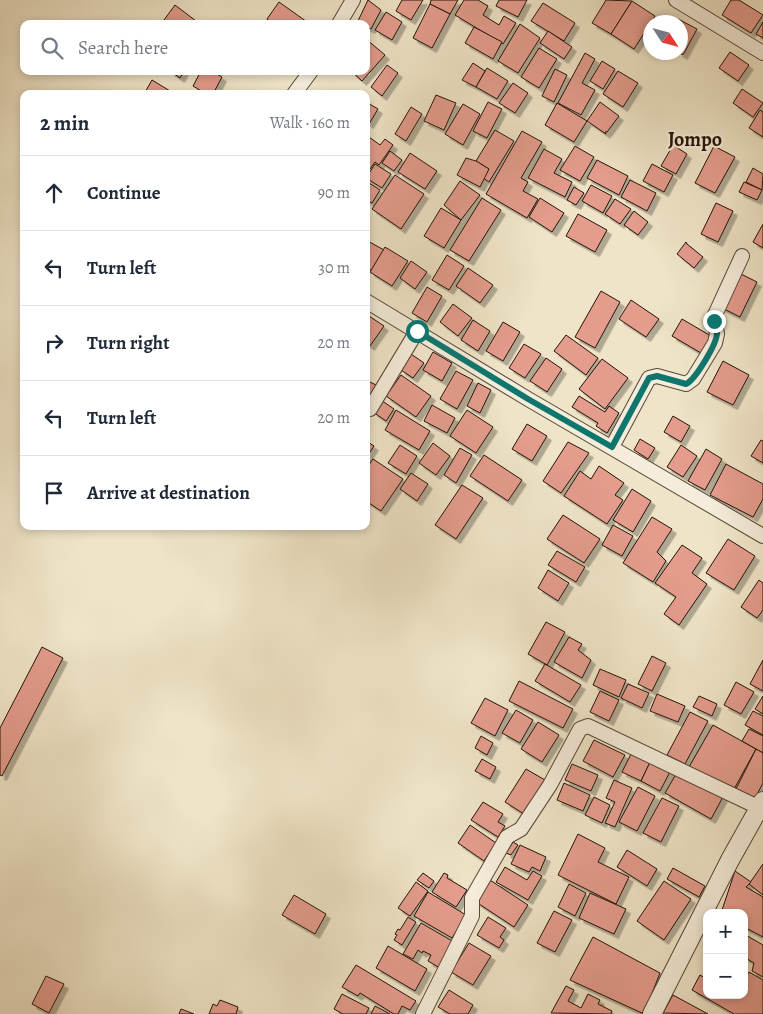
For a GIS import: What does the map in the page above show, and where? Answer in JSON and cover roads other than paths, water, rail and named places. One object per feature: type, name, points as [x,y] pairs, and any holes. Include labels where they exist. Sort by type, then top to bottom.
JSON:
[{"type":"street","points":[[341,20],[352,0]]},
{"type":"street","points":[[676,0],[763,53]]},
{"type":"street","points":[[297,90],[308,75]]},
{"type":"street","points":[[612,447],[649,378],[657,376],[686,384],[693,379],[715,343],[717,334],[714,317],[742,256]]},
{"type":"street","points":[[370,303],[528,399],[763,536]]},
{"type":"street","points":[[370,409],[417,331]]},
{"type":"street","points":[[423,1014],[472,916],[472,898],[487,871],[507,837],[521,830],[550,784],[580,729],[584,726],[588,726],[761,804],[730,860],[652,1014]]},
{"type":"district","name":"Jompo","points":[[695,139]]}]
